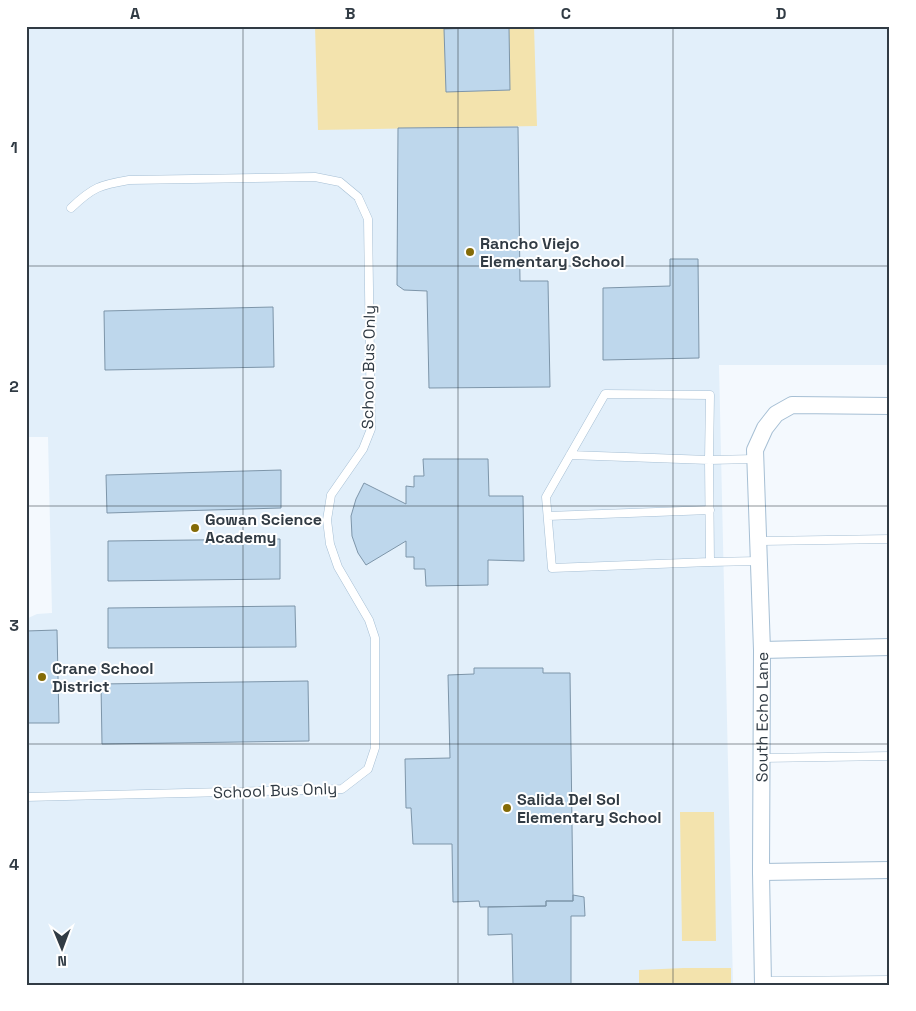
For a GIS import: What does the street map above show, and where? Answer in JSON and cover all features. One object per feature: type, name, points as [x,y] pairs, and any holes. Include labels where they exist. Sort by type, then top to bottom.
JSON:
[{"type":"street","points":[[755,454],[764,428],[776,414],[792,405],[890,406]]},
{"type":"street","name":"South Echo Lane","points":[[755,454],[762,650],[761,872],[763,983]]},
{"type":"street","points":[[762,650],[890,647]]},
{"type":"street","points":[[761,872],[890,870]]},
{"type":"lane","name":"School Bus Only","points":[[26,797],[342,789],[368,769],[376,748],[375,638],[369,620],[338,567],[330,544],[327,520],[331,495],[363,449],[371,429],[368,219],[358,197],[340,182],[315,177],[129,180],[104,184],[86,193],[71,208]]},
{"type":"lane","points":[[710,562],[710,394],[605,394],[546,497],[552,568],[758,561]]},
{"type":"lane","points":[[570,455],[709,460],[755,454]]},
{"type":"lane","points":[[548,516],[710,510]]},
{"type":"lane","points":[[758,542],[890,539]]},
{"type":"lane","points":[[761,758],[890,756]]},
{"type":"lane","points":[[763,983],[890,980]]},
{"type":"shaded area","points":[[26,26],[890,26],[890,365],[719,365],[733,985],[26,985],[26,619],[37,614],[52,613],[48,437],[26,437]]},
{"type":"shaded area","points":[[315,26],[534,26],[537,126],[318,130]]},
{"type":"shaded area","points":[[680,812],[714,812],[716,941],[682,941]]},
{"type":"shaded area","points":[[731,968],[731,985],[639,985],[639,970]]},
{"type":"building","points":[[509,27],[510,90],[446,92],[444,29]]},
{"type":"building","name":"Rancho Viejo Elementary School","points":[[518,127],[520,281],[548,281],[550,387],[429,388],[427,291],[404,290],[397,285],[398,128]]},
{"type":"building","points":[[670,259],[698,259],[699,358],[603,360],[603,288],[670,286]]},
{"type":"building","points":[[273,307],[274,367],[105,370],[104,311]]},
{"type":"building","points":[[423,459],[488,459],[489,496],[523,496],[524,561],[488,560],[488,585],[426,586],[425,569],[414,569],[414,557],[406,557],[406,541],[366,565],[358,553],[352,536],[351,516],[356,499],[364,483],[406,504],[406,486],[414,487],[414,476],[424,476]]},
{"type":"building","points":[[281,470],[281,508],[107,513],[106,475]]},
{"type":"building","points":[[280,539],[280,579],[108,581],[108,541]]},
{"type":"building","points":[[295,606],[296,647],[108,648],[108,608]]},
{"type":"building","name":"Crane School District","points":[[57,630],[59,723],[26,723],[26,631]]},
{"type":"building","name":"Salida Del Sol Elementary School","points":[[474,668],[543,668],[543,673],[570,673],[573,901],[546,901],[546,906],[480,907],[479,901],[453,902],[452,844],[413,844],[411,808],[406,808],[405,759],[450,758],[448,675],[474,674]]},
{"type":"building","points":[[308,681],[309,741],[102,744],[101,684]]},
{"type":"building","points":[[573,895],[584,897],[585,916],[571,916],[571,985],[513,985],[512,934],[488,935],[488,907],[546,906],[546,901],[573,901]]},
{"type":"place","name":"Rancho Viejo Elementary School","points":[[470,252]]},
{"type":"place","name":"Gowan Science Academy","points":[[195,528]]},
{"type":"place","name":"Crane School District","points":[[42,677]]},
{"type":"place","name":"Salida Del Sol Elementary School","points":[[507,808]]}]
